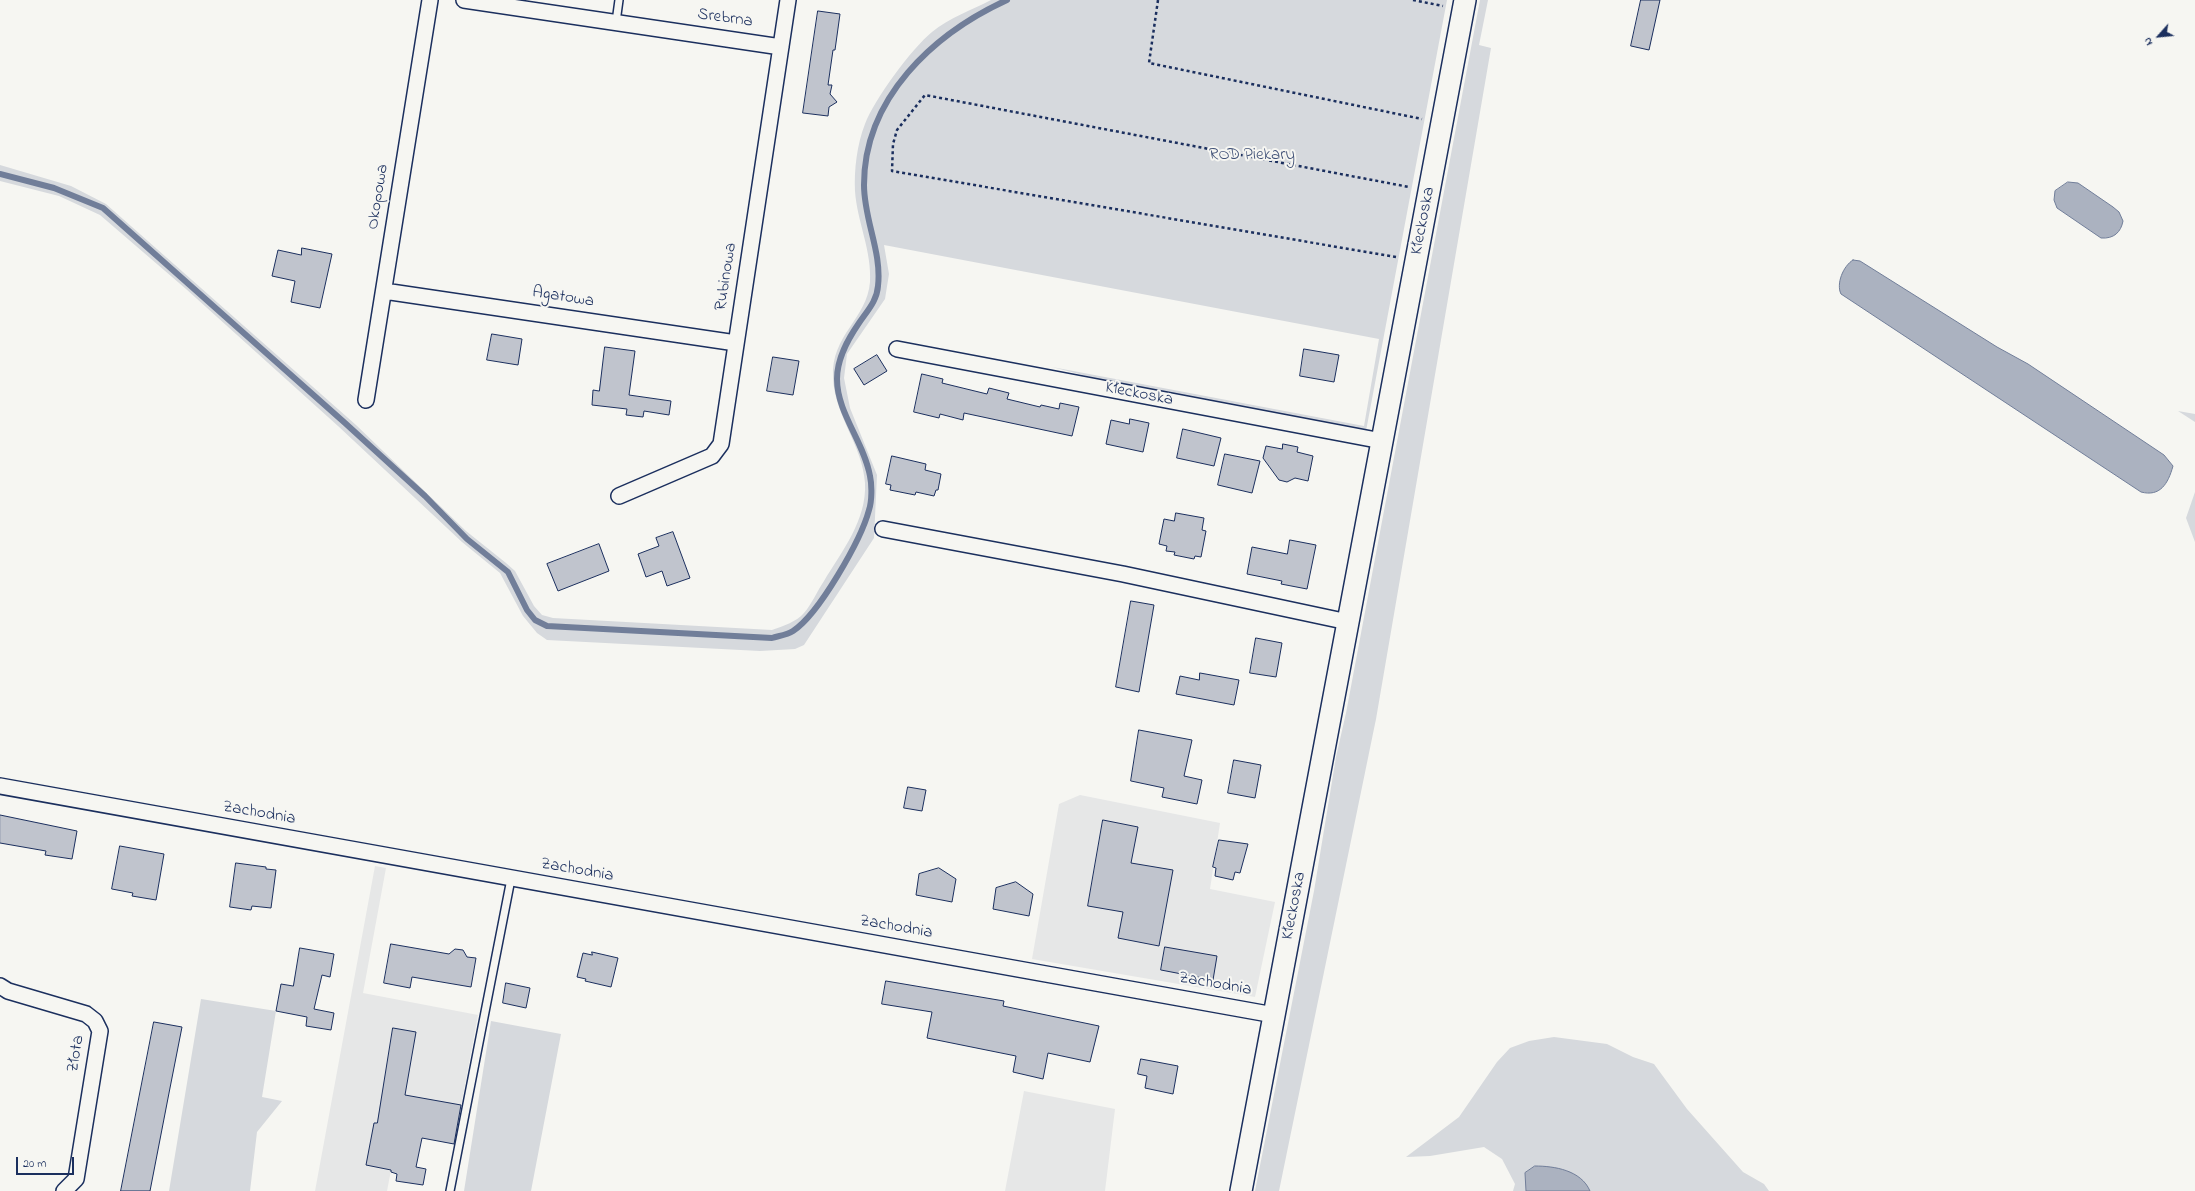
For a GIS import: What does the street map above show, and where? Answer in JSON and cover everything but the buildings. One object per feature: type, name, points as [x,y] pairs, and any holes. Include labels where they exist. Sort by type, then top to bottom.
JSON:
[{"type":"main road","name":"Kłeckoska","points":[[1241,1191],[1464,5]]},
{"type":"street","name":"Okopowa","points":[[366,400],[430,0]]},
{"type":"street","name":"Srebrna","points":[[464,0],[781,47]]},
{"type":"street","name":"Rubinowa","points":[[620,496],[712,456],[721,444],[788,0]]},
{"type":"street","name":"Agatowa","points":[[384,291],[736,344]]},
{"type":"street","name":"Kłeckoska","points":[[897,349],[1382,441]]},
{"type":"street","points":[[883,529],[1123,574],[1348,622]]},
{"type":"street","name":"Zachodnia","points":[[0,786],[1274,1015]]},
{"type":"street","name":"Złota","points":[[0,986],[8,991],[86,1014],[95,1021],[100,1031],[76,1179],[64,1191]]},
{"type":"lane","points":[[616,22],[619,0]]},
{"type":"lane","points":[[450,1191],[511,879]]},
{"type":"path","points":[[1158,0],[1149,63],[1419,119],[1428,118],[1442,121]]},
{"type":"path","points":[[1413,0],[1464,5]]},
{"type":"path","points":[[1416,260],[892,171],[893,144],[897,130],[925,94],[1429,191]]},
{"type":"shaded area","points":[[2068,182],[2078,183],[2119,212],[2123,221],[2121,228],[2116,234],[2110,237],[2101,238],[2057,208],[2054,200],[2055,191]]},
{"type":"shaded area","points":[[1853,260],[1860,261],[1997,347],[2028,364],[2164,455],[2173,466],[2166,483],[2162,488],[2153,493],[2141,492],[1841,294],[1839,285],[1841,276],[1846,266]]},
{"type":"shaded area","points":[[1080,795],[1220,823],[1210,889],[1275,902],[1255,997],[1032,959],[1059,804]]},
{"type":"shaded area","points":[[375,866],[386,868],[363,993],[478,1015],[454,1144],[398,1134],[387,1191],[315,1191]]},
{"type":"shaded area","points":[[1024,1091],[1115,1109],[1105,1191],[1005,1191]]},
{"type":"shaded area","points":[[1535,1166],[1558,1168],[1574,1174],[1586,1184],[1590,1191],[1526,1191],[1525,1173]]},
{"type":"green space","name":"ROD Piekary","points":[[991,0],[1447,0],[1366,431],[1110,382],[1052,367],[1364,426],[1379,339],[884,245],[889,274],[885,299],[847,354],[844,378],[850,408],[877,475],[874,538],[804,645],[795,649],[760,651],[547,640],[537,633],[523,616],[500,573],[462,542],[338,426],[186,289],[100,215],[59,196],[0,181],[0,165],[71,186],[106,204],[356,425],[466,531],[515,571],[534,606],[542,615],[553,618],[772,630],[801,616],[812,602],[852,535],[858,522],[865,497],[863,469],[838,404],[833,377],[834,362],[838,350],[843,338],[863,307],[870,282],[869,259],[858,214],[855,191],[857,157],[862,132],[876,102],[894,75],[914,50],[932,32],[946,22]]},
{"type":"green space","points":[[1480,0],[1488,0],[1479,45],[1491,48],[1376,719],[1279,1191],[1255,1191],[1314,891],[1336,757],[1346,713]]},
{"type":"green space","points":[[2178,411],[2195,414],[2195,422]]},
{"type":"green space","points":[[2195,492],[2195,542],[2186,518]]},
{"type":"green space","points":[[201,999],[276,1011],[262,1097],[282,1101],[257,1132],[250,1191],[169,1191]]},
{"type":"green space","points":[[491,1021],[561,1034],[531,1191],[464,1191]]},
{"type":"green space","points":[[1554,1037],[1607,1044],[1633,1057],[1654,1064],[1687,1109],[1743,1172],[1764,1184],[1769,1191],[1513,1191],[1515,1184],[1502,1159],[1484,1147],[1430,1156],[1406,1157],[1459,1117],[1497,1062],[1510,1048],[1529,1041]]},
{"type":"waterway","points":[[0,174],[54,188],[103,208],[345,423],[425,496],[467,539],[508,572],[527,610],[535,620],[547,626],[772,638],[793,631],[815,609],[838,575],[848,557],[865,523],[870,506],[871,484],[867,463],[841,404],[838,392],[837,371],[847,342],[871,306],[876,296],[878,286],[878,261],[867,211],[864,185],[867,153],[876,124],[890,97],[908,73],[929,51],[953,31],[980,14],[1007,0]]}]
